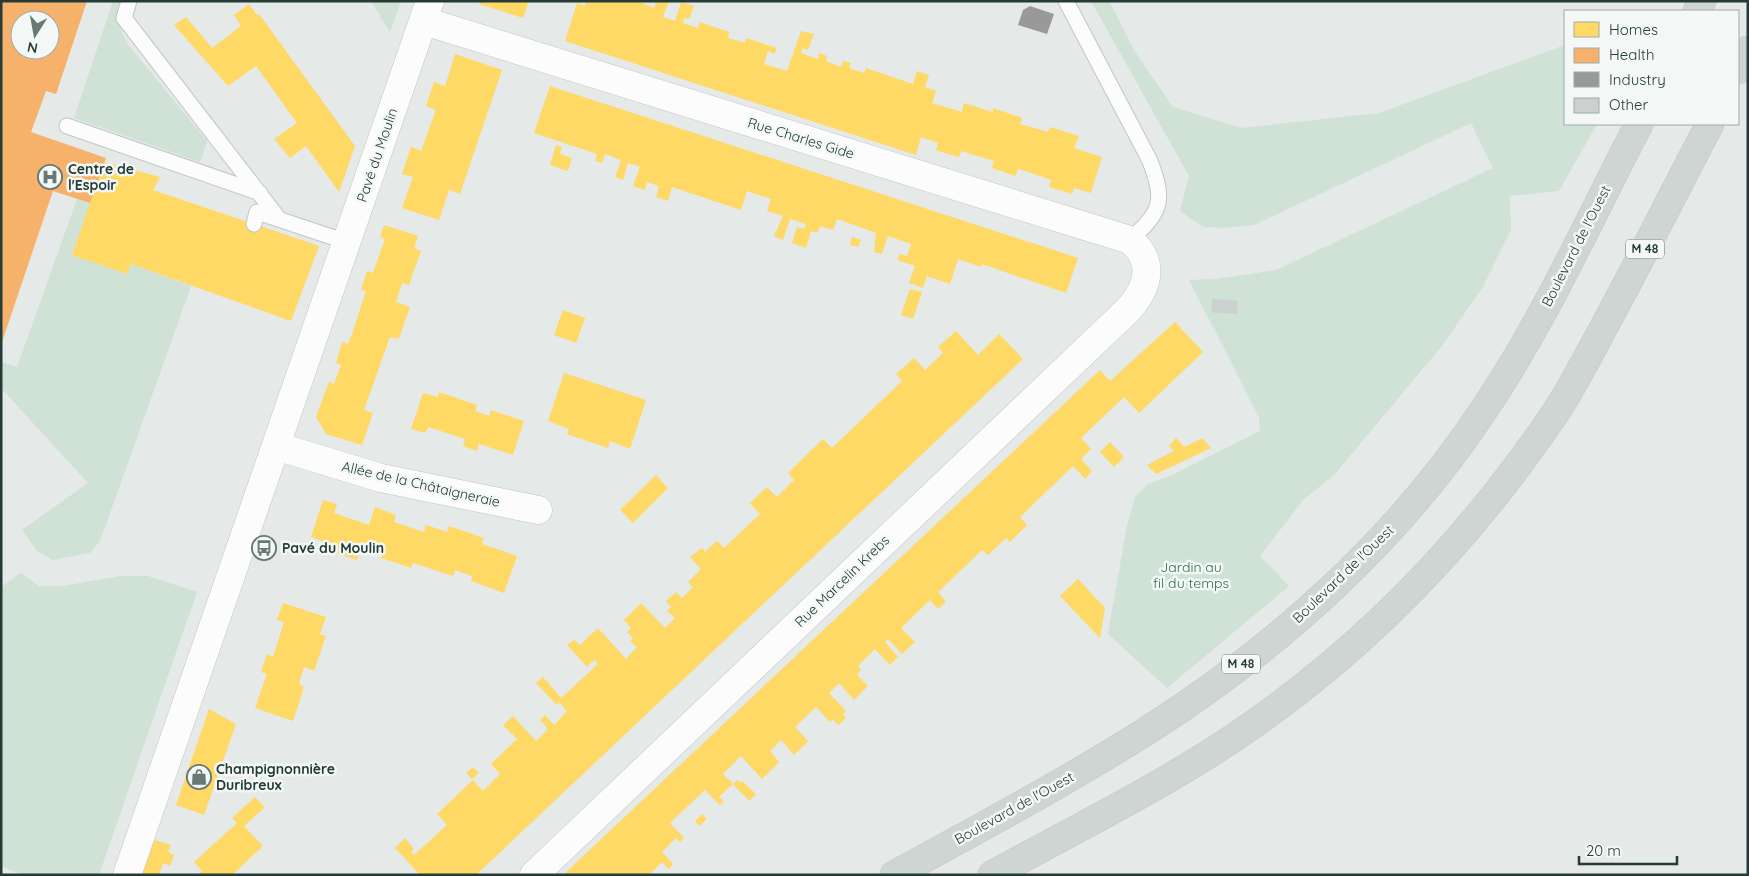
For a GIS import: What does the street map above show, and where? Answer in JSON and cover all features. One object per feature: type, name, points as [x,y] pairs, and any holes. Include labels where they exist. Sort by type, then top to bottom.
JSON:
[{"type":"main road","points":[[1739,68],[1748,50]]},
{"type":"main road","name":"Boulevard de l'Ouest","points":[[894,875],[1146,731],[1266,646],[1361,560],[1409,510],[1447,462],[1513,365],[1638,125]]},
{"type":"main road","name":"M 48","points":[[992,875],[1233,739],[1304,687],[1365,634],[1420,582],[1492,498],[1557,410],[1619,300],[1709,125]]},
{"type":"street","name":"Rue Charles Gide","points":[[427,11],[1130,240]]},
{"type":"street","name":"Pavé du Moulin","points":[[127,875],[427,11]]},
{"type":"street","name":"Rue Marcelin Krebs","points":[[534,875],[1128,310],[1139,298],[1145,284],[1147,271],[1145,259],[1139,248],[1130,240]]},
{"type":"street","name":"Allée de la Châtaigneraie","points":[[276,446],[381,478],[538,510]]},
{"type":"lane","points":[[129,1],[124,18],[279,219]]},
{"type":"lane","points":[[1066,1],[1150,161],[1158,183],[1156,211],[1150,222],[1130,240]]},
{"type":"lane","points":[[68,126],[260,193]]},
{"type":"lane","points":[[254,224],[257,212],[347,242]]},
{"type":"green space","points":[[113,1],[121,1],[116,19],[127,43],[207,141],[200,162],[74,118]]},
{"type":"green space","points":[[371,1],[401,1],[390,32]]},
{"type":"green space","name":"Jardin au fil du temps","points":[[1091,1],[1109,1],[1137,55],[1173,107],[1241,128],[1379,113],[1564,45],[1564,125],[1596,125],[1559,191],[1510,196],[1511,230],[1483,287],[1441,347],[1334,475],[1304,499],[1260,556],[1289,586],[1167,688],[1108,634],[1127,525],[1135,497],[1148,484],[1172,475],[1260,431],[1259,417],[1189,280],[1217,279],[1276,270],[1493,168],[1471,123],[1254,225],[1224,228],[1203,227],[1180,211],[1189,176]]},
{"type":"green space","points":[[77,199],[90,203],[72,255],[127,274],[131,264],[191,286],[100,541],[90,553],[52,560],[37,551],[22,530],[88,483],[1,388],[1,362],[17,367]]},
{"type":"green space","points":[[21,573],[39,586],[63,586],[121,576],[148,576],[197,592],[99,875],[23,875],[1,866],[1,587]]},
{"type":"building: Homes","points":[[480,1],[529,1],[523,18],[479,4]]},
{"type":"building: Homes","points":[[586,1],[638,1],[654,8],[656,1],[669,1],[663,17],[675,21],[681,2],[694,6],[689,19],[684,18],[683,23],[698,28],[700,22],[729,32],[728,38],[745,43],[746,38],[777,48],[774,54],[768,51],[764,64],[787,71],[801,31],[814,34],[808,50],[803,48],[801,53],[818,59],[819,53],[827,56],[826,61],[841,67],[843,61],[851,63],[849,68],[864,73],[866,68],[913,84],[917,71],[929,75],[925,87],[936,91],[932,103],[962,112],[964,103],[993,112],[993,108],[1022,118],[1020,124],[1048,132],[1050,127],[1079,136],[1074,148],[1102,157],[1091,193],[1074,188],[1072,194],[1049,187],[1051,180],[1018,169],[1015,176],[992,168],[994,161],[961,151],[959,157],[948,154],[936,150],[938,143],[921,137],[916,155],[565,41],[577,3],[585,6]]},
{"type":"building: Homes","points":[[249,4],[257,15],[259,14],[355,146],[339,192],[306,146],[290,158],[274,139],[297,123],[256,66],[228,86],[174,25],[186,17],[212,48],[241,26],[234,15]]},
{"type":"building: Homes","points":[[455,54],[502,70],[460,194],[449,190],[439,220],[402,208],[413,177],[402,174],[411,147],[421,151],[436,110],[426,106],[434,82],[445,86]]},
{"type":"building: Homes","points":[[550,86],[1078,258],[1066,293],[982,264],[981,267],[958,259],[950,284],[927,276],[923,288],[909,283],[915,266],[897,260],[900,254],[907,256],[911,244],[888,236],[882,254],[874,252],[876,233],[837,219],[833,230],[820,226],[817,233],[811,231],[806,248],[792,243],[797,227],[804,229],[806,224],[790,219],[783,240],[774,236],[783,216],[767,211],[771,199],[747,191],[741,210],[672,187],[668,201],[656,197],[659,186],[647,182],[645,190],[633,186],[640,167],[628,163],[623,180],[615,177],[621,160],[605,154],[602,163],[595,161],[597,154],[534,133]]},
{"type":"building: Homes","points":[[556,145],[562,147],[560,154],[572,158],[568,171],[550,165]]},
{"type":"building: Homes","points":[[104,162],[160,177],[153,190],[319,246],[291,321],[131,264],[127,274],[72,255]]},
{"type":"building: Homes","points":[[384,225],[418,236],[414,248],[421,251],[409,285],[402,283],[396,302],[410,307],[399,339],[390,337],[364,410],[373,413],[362,445],[326,434],[316,417],[329,382],[334,384],[341,365],[336,363],[342,342],[348,344],[352,334],[366,291],[361,290],[367,271],[373,273],[385,239],[380,237]]},
{"type":"building: Homes","points":[[852,237],[861,240],[858,247],[850,245]]},
{"type":"building: Homes","points":[[910,289],[922,292],[913,319],[901,315]]},
{"type":"building: Homes","points":[[563,310],[585,318],[576,343],[554,335]]},
{"type":"building: Homes","points":[[1175,322],[1203,352],[1139,413],[1124,397],[1081,438],[1091,449],[1081,459],[1092,471],[1085,479],[1073,466],[1020,517],[1027,525],[1010,542],[1006,538],[988,555],[982,550],[938,592],[946,602],[938,609],[930,600],[901,628],[915,642],[902,654],[888,639],[885,642],[898,657],[890,665],[875,649],[858,666],[861,670],[857,675],[868,686],[854,700],[839,683],[829,693],[846,711],[843,714],[846,718],[842,722],[838,725],[833,719],[830,722],[816,707],[795,727],[808,741],[794,755],[781,740],[770,751],[779,762],[762,779],[741,756],[723,774],[733,784],[719,797],[724,801],[720,805],[705,790],[670,823],[684,838],[680,842],[676,838],[662,852],[673,864],[669,869],[662,862],[649,875],[563,875],[1100,370],[1110,381]]},
{"type":"building: Homes","points":[[956,331],[978,355],[999,334],[1023,359],[476,875],[420,875],[395,848],[405,838],[414,849],[411,851],[414,855],[447,825],[437,814],[473,780],[483,791],[500,774],[491,764],[517,739],[503,725],[513,716],[536,741],[548,729],[540,720],[545,715],[554,725],[567,711],[559,702],[557,705],[536,683],[543,677],[561,698],[598,664],[594,660],[587,667],[567,645],[574,640],[580,645],[598,628],[626,659],[637,647],[630,641],[633,638],[627,632],[631,628],[624,620],[641,603],[665,628],[675,618],[667,611],[671,607],[666,601],[676,592],[682,598],[693,587],[688,582],[701,569],[690,557],[702,548],[705,552],[717,541],[724,548],[760,514],[750,503],[767,487],[777,497],[794,480],[788,473],[823,439],[832,448],[902,381],[896,374],[914,358],[925,370],[943,353],[938,347]]},
{"type":"building: Homes","points":[[564,373],[646,400],[630,449],[610,441],[608,448],[567,434],[569,429],[548,421]]},
{"type":"building: Homes","points":[[439,392],[477,405],[475,411],[489,416],[491,410],[524,421],[513,455],[479,444],[477,451],[463,446],[465,439],[428,427],[425,433],[411,429],[423,393],[438,397]]},
{"type":"building: Homes","points":[[1176,438],[1185,447],[1202,438],[1211,448],[1156,474],[1147,465],[1174,451],[1169,446]]},
{"type":"building: Homes","points":[[1110,442],[1124,457],[1114,467],[1100,452]]},
{"type":"building: Homes","points":[[656,475],[668,488],[633,523],[620,510]]},
{"type":"building: Homes","points":[[323,500],[337,504],[334,513],[369,525],[375,507],[396,515],[394,522],[424,532],[426,525],[447,532],[449,526],[484,538],[482,544],[517,556],[504,593],[471,581],[472,576],[455,570],[453,576],[413,563],[411,568],[381,558],[383,551],[363,544],[357,560],[322,548],[324,542],[311,537]]},
{"type":"building: Homes","points":[[1078,579],[1105,608],[1100,638],[1060,596]]},
{"type":"building: Homes","points":[[283,603],[326,617],[320,634],[326,636],[314,671],[304,667],[299,684],[304,687],[293,721],[255,708],[267,674],[261,672],[267,654],[273,657],[284,622],[277,620]]},
{"type":"building: Homes","points":[[209,709],[236,724],[204,815],[176,805]]},
{"type":"building: Homes","points":[[473,767],[479,773],[472,779],[466,773]]},
{"type":"building: Homes","points":[[737,780],[740,783],[742,781],[756,794],[749,801],[733,784]]},
{"type":"building: Homes","points":[[255,797],[265,807],[244,826],[263,846],[232,875],[198,875],[202,871],[194,862],[237,823],[232,818]]},
{"type":"building: Homes","points":[[702,814],[707,819],[699,826],[695,821]]},
{"type":"building: Homes","points":[[151,839],[171,845],[168,852],[174,855],[170,866],[163,863],[159,875],[138,875]]},
{"type":"building: Health","name":"Centre de l'Espoir","points":[[1,1],[87,1],[56,94],[46,91],[31,132],[106,158],[90,203],[53,191],[2,342]]},
{"type":"building: Industry","points":[[1030,6],[1054,14],[1047,34],[1018,25],[1023,10]]},
{"type":"building: Other","points":[[1212,299],[1238,301],[1237,314],[1211,312]]},
{"type":"place","name":"Centre de l'Espoir","points":[[50,177]]},
{"type":"place","name":"Pavé du Moulin","points":[[264,548]]},
{"type":"place","name":"Champignonnière Duribreux","points":[[199,777]]}]
